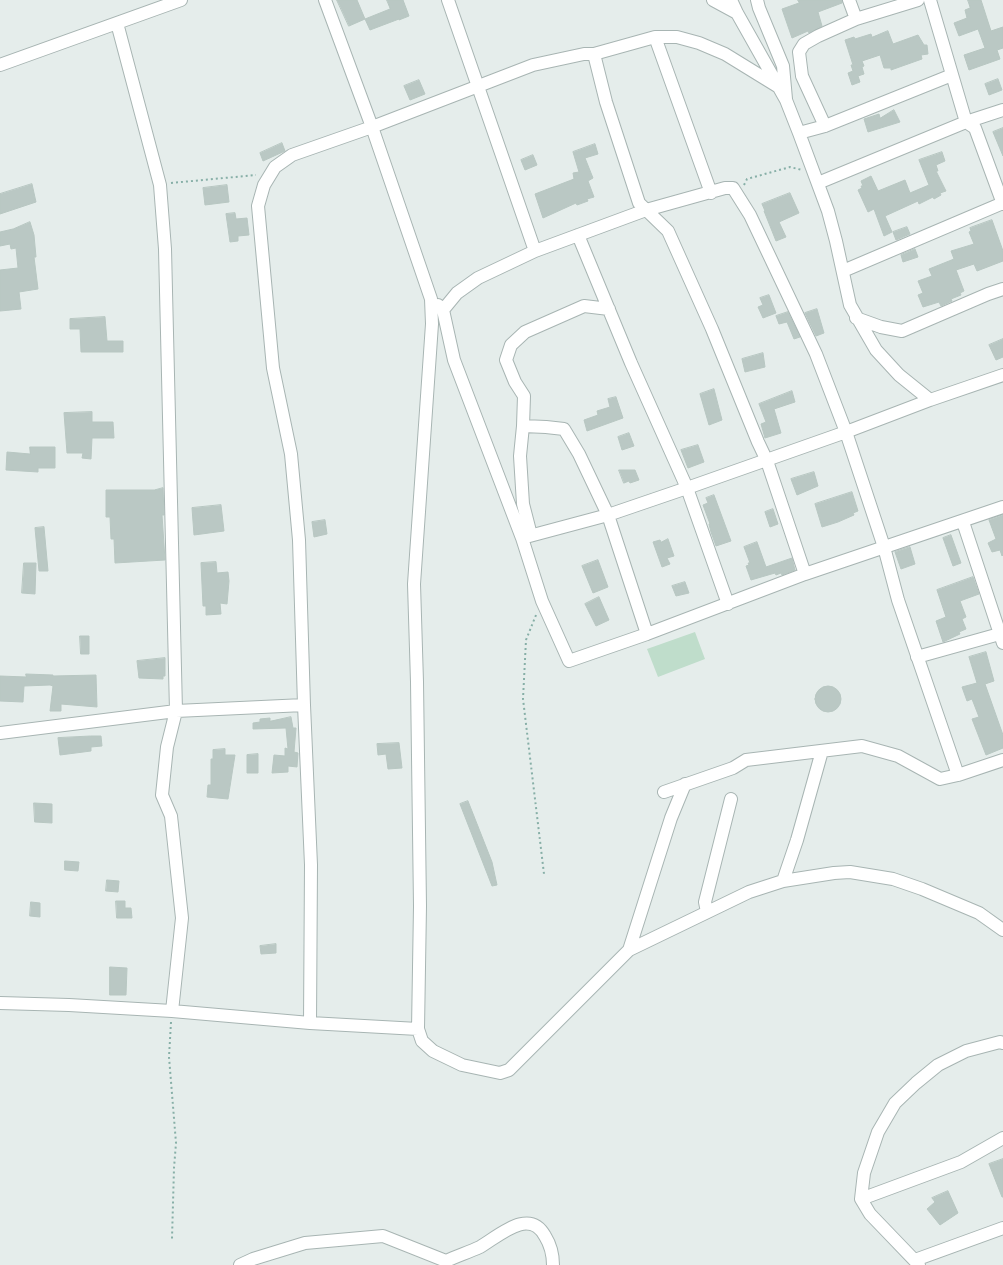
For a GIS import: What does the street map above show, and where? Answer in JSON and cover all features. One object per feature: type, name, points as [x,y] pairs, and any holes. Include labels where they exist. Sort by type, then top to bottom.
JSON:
[{"type":"street","points":[[0,65],[181,0]]},
{"type":"street","points":[[325,0],[372,127],[431,299],[432,324],[414,584],[420,906],[418,1029],[422,1041],[433,1051],[462,1065],[500,1074],[509,1070],[629,950],[749,892],[783,881],[850,872],[893,880],[922,888],[979,913],[1003,930]]},
{"type":"street","points":[[448,0],[535,251]]},
{"type":"street","points":[[713,0],[736,13]]},
{"type":"street","points":[[731,0],[736,13],[786,100],[799,133],[828,211],[850,305],[856,318],[876,350],[899,376],[930,400]]},
{"type":"street","points":[[757,0],[783,66],[786,100]]},
{"type":"street","points":[[849,0],[856,19]]},
{"type":"street","points":[[825,126],[802,76],[799,52],[804,44],[856,19],[918,0]]},
{"type":"street","points":[[843,271],[1003,203],[975,128],[966,122],[930,0]]},
{"type":"street","points":[[117,23],[160,184],[165,249],[176,711],[167,747],[162,795],[171,816],[182,918],[172,1011]]},
{"type":"street","points":[[310,1023],[311,865],[299,540],[291,454],[273,368],[258,206],[264,185],[275,167],[292,155],[372,127],[533,65],[584,54],[594,54],[655,37],[677,37],[699,43],[725,54],[777,86]]},
{"type":"street","points":[[655,37],[711,192]]},
{"type":"street","points":[[594,54],[606,102],[639,203],[668,231],[712,329],[767,461],[806,574]]},
{"type":"street","points":[[799,133],[825,126],[952,76]]},
{"type":"street","points":[[816,179],[966,122],[1003,110]]},
{"type":"street","points":[[443,310],[457,292],[478,278],[535,251],[646,210],[725,188],[733,188],[750,215],[816,354],[846,432],[884,547],[898,600],[958,775]]},
{"type":"street","points":[[578,235],[631,363],[687,488],[728,604]]},
{"type":"street","points":[[856,318],[881,327],[902,331],[1003,289]]},
{"type":"street","points":[[431,299],[443,310],[454,360],[527,537]]},
{"type":"street","points":[[609,309],[584,306],[524,332],[510,345],[506,360],[515,382],[524,396],[520,456],[527,537],[542,601],[569,661],[648,634],[806,574],[963,522],[1003,507]]},
{"type":"street","points":[[527,537],[608,515],[767,461],[930,400],[1003,375]]},
{"type":"street","points":[[523,426],[564,429],[579,454],[608,515],[648,634]]},
{"type":"street","points":[[917,657],[1002,637],[963,522]]},
{"type":"street","points":[[0,733],[176,711],[304,705]]},
{"type":"street","points":[[664,792],[733,768],[746,760],[862,746],[898,756],[940,778],[958,775],[1003,760]]},
{"type":"street","points":[[783,881],[797,840],[822,751]]},
{"type":"street","points":[[629,950],[671,818],[685,784]]},
{"type":"street","points":[[707,912],[705,902],[731,799]]},
{"type":"street","points":[[0,1003],[69,1005],[172,1011],[310,1023],[418,1029]]},
{"type":"street","points":[[1003,1043],[1000,1042],[966,1051],[938,1065],[894,1103],[878,1132],[864,1173],[861,1199],[870,1214],[917,1263],[1003,1228]]},
{"type":"street","points":[[861,1199],[961,1162],[1003,1138]]},
{"type":"street","points":[[240,1265],[253,1259],[305,1243],[383,1236],[446,1261],[479,1247],[516,1225],[528,1222],[541,1228],[550,1244],[550,1261]]},
{"type":"path","points":[[744,186],[747,179],[790,167],[816,179]]},
{"type":"path","points":[[160,184],[271,174]]},
{"type":"path","points":[[542,601],[526,640],[523,700],[544,874]]},
{"type":"path","points":[[172,1011],[169,1057],[176,1143],[172,1239]]},
{"type":"green space","points":[[695,632],[705,659],[658,677],[647,649]]},
{"type":"building","points":[[337,0],[357,0],[365,19],[349,26]]},
{"type":"building","points":[[387,0],[403,0],[409,16],[370,30],[365,19],[390,9]]},
{"type":"building","points":[[798,0],[842,0],[842,3],[818,12],[822,26],[809,33],[808,31],[792,38],[782,9],[799,3]]},
{"type":"building","points":[[968,0],[981,0],[991,31],[1003,27],[1003,48],[997,50],[1000,59],[969,70],[964,55],[985,48],[978,29],[959,36],[954,23],[967,18],[965,10],[970,8]]},
{"type":"building","points":[[888,31],[893,44],[918,35],[924,45],[927,45],[928,54],[921,55],[922,59],[891,70],[891,68],[884,68],[880,55],[862,61],[864,66],[862,67],[864,74],[858,76],[860,82],[852,85],[848,73],[853,71],[851,65],[853,65],[845,40],[854,37],[855,39],[871,34],[872,37]]},
{"type":"building","points":[[998,79],[1002,90],[989,95],[985,84]]},
{"type":"building","points":[[419,80],[425,94],[410,100],[404,86]]},
{"type":"building","points":[[894,110],[900,122],[868,132],[864,119],[879,114],[880,118]]},
{"type":"building","points":[[1003,128],[1003,156],[993,132]]},
{"type":"building","points":[[282,143],[285,151],[263,161],[260,153]]},
{"type":"building","points":[[595,144],[598,154],[585,158],[593,178],[588,181],[594,197],[587,199],[588,201],[577,205],[576,203],[543,218],[535,194],[574,179],[573,173],[579,172],[573,152]]},
{"type":"building","points":[[942,152],[945,161],[936,165],[938,171],[936,171],[946,191],[940,193],[941,195],[934,199],[933,197],[919,204],[918,201],[885,216],[892,232],[884,236],[874,209],[868,212],[858,190],[862,188],[861,186],[863,186],[861,181],[871,176],[878,191],[905,180],[910,193],[929,185],[919,160]]},
{"type":"building","points":[[533,155],[537,165],[525,170],[521,160]]},
{"type":"building","points":[[32,184],[36,202],[0,214],[0,194]]},
{"type":"building","points":[[227,185],[229,202],[205,205],[203,188]]},
{"type":"building","points":[[790,193],[799,213],[779,222],[786,237],[776,241],[762,204]]},
{"type":"building","points":[[235,213],[236,219],[247,218],[249,235],[238,236],[238,241],[230,242],[226,214]]},
{"type":"building","points":[[992,220],[1003,251],[1003,261],[977,271],[974,264],[956,270],[964,291],[960,293],[961,295],[951,299],[952,301],[941,306],[939,302],[923,307],[918,295],[923,293],[918,281],[932,276],[929,269],[954,259],[951,251],[974,244],[969,232],[971,231],[970,228]]},
{"type":"building","points":[[30,222],[34,235],[36,257],[34,257],[38,289],[19,292],[21,309],[0,311],[0,270],[18,268],[16,248],[11,249],[10,244],[0,246],[0,232],[13,229]]},
{"type":"building","points":[[907,227],[910,234],[896,240],[893,232]]},
{"type":"building","points":[[915,249],[918,257],[903,262],[901,255]]},
{"type":"building","points":[[769,295],[776,313],[763,318],[758,307],[763,305],[760,298]]},
{"type":"building","points":[[817,309],[824,333],[816,336],[805,313]]},
{"type":"building","points":[[788,312],[800,337],[794,339],[787,322],[779,324],[776,316]]},
{"type":"building","points":[[105,317],[107,341],[123,341],[123,352],[81,352],[80,329],[70,329],[70,319]]},
{"type":"building","points":[[1003,339],[1003,357],[996,360],[989,345]]},
{"type":"building","points":[[763,353],[765,367],[745,372],[742,359]]},
{"type":"building","points":[[714,389],[722,420],[709,425],[700,394]]},
{"type":"building","points":[[792,391],[795,402],[774,409],[781,433],[765,438],[761,424],[766,422],[759,404]]},
{"type":"building","points":[[616,397],[623,418],[587,431],[584,420],[598,415],[597,411],[610,407],[608,399]]},
{"type":"building","points":[[92,412],[92,422],[113,422],[114,438],[92,438],[91,459],[82,458],[83,453],[67,453],[64,413]]},
{"type":"building","points":[[629,433],[634,446],[622,450],[618,437]]},
{"type":"building","points":[[698,445],[704,462],[688,468],[681,450]]},
{"type":"building","points":[[30,447],[55,447],[55,468],[38,468],[38,472],[6,470],[7,452],[30,454]]},
{"type":"building","points":[[619,470],[635,470],[639,480],[624,483]]},
{"type":"building","points":[[814,472],[818,486],[797,495],[791,479]]},
{"type":"building","points":[[163,488],[164,515],[162,515],[165,560],[115,563],[114,539],[111,539],[110,517],[106,517],[106,490],[154,490]]},
{"type":"building","points":[[852,492],[858,511],[853,513],[854,515],[822,527],[815,504]]},
{"type":"building","points":[[714,495],[731,541],[716,546],[703,505],[708,503],[706,498]]},
{"type":"building","points":[[221,505],[224,531],[194,535],[192,508]]},
{"type":"building","points":[[773,509],[778,524],[770,527],[765,512]]},
{"type":"building","points":[[1003,515],[1002,556],[1000,550],[992,552],[988,543],[996,539],[989,520]]},
{"type":"building","points":[[325,520],[327,534],[314,537],[312,522]]},
{"type":"building","points":[[44,527],[48,571],[39,571],[35,528]]},
{"type":"building","points":[[951,535],[961,563],[953,566],[943,538]]},
{"type":"building","points":[[668,539],[674,556],[667,558],[670,564],[662,567],[653,542],[660,540],[661,542]]},
{"type":"building","points":[[757,542],[766,567],[792,558],[795,570],[782,575],[781,573],[776,575],[775,573],[751,580],[746,566],[750,563],[744,547]]},
{"type":"building","points":[[910,547],[915,564],[901,569],[895,552]]},
{"type":"building","points":[[598,560],[608,587],[593,593],[582,566]]},
{"type":"building","points":[[216,562],[217,573],[228,572],[229,581],[227,604],[220,603],[221,614],[206,615],[206,606],[203,606],[201,563]]},
{"type":"building","points":[[24,563],[36,563],[35,594],[22,593]]},
{"type":"building","points":[[973,577],[979,594],[960,601],[966,617],[962,619],[966,629],[959,632],[960,634],[943,642],[936,621],[946,617],[937,590]]},
{"type":"building","points":[[685,582],[689,593],[676,596],[672,586]]},
{"type":"building","points":[[599,597],[609,620],[596,626],[585,604]]},
{"type":"building","points":[[80,636],[89,636],[89,654],[81,654]]},
{"type":"building","points":[[986,652],[994,681],[985,684],[1003,735],[1003,748],[986,755],[972,719],[979,717],[972,699],[967,701],[962,687],[977,683],[969,657]]},
{"type":"building","points":[[165,658],[165,676],[163,676],[163,679],[139,678],[137,661]]},
{"type":"building","points":[[26,674],[53,676],[96,675],[97,707],[61,704],[61,711],[50,711],[53,686],[50,685],[24,686],[23,702],[0,701],[0,676],[26,677]]},
{"type":"building","points":[[828,686],[837,690],[841,699],[837,708],[828,712],[819,708],[815,699],[819,690]]},
{"type":"building","points":[[291,717],[293,728],[296,728],[294,752],[298,753],[297,767],[288,766],[288,772],[272,773],[274,755],[285,756],[285,748],[288,749],[286,728],[253,729],[253,723],[260,722],[260,719],[270,718],[270,721]]},
{"type":"building","points":[[101,736],[102,746],[91,747],[91,751],[60,755],[58,738]]},
{"type":"building","points":[[399,743],[402,768],[388,769],[386,754],[378,755],[377,744]]},
{"type":"building","points":[[225,749],[225,755],[235,755],[228,799],[207,797],[208,785],[211,785],[211,759],[213,759],[213,750]]},
{"type":"building","points":[[258,754],[258,773],[247,773],[247,755]]},
{"type":"building","points":[[468,801],[492,862],[497,885],[492,886],[460,804]]},
{"type":"building","points":[[34,803],[52,804],[52,823],[35,822]]},
{"type":"building","points":[[65,861],[79,862],[78,871],[65,870]]},
{"type":"building","points":[[107,880],[119,881],[118,892],[106,891]]},
{"type":"building","points":[[116,901],[125,901],[125,908],[131,908],[132,918],[117,918]]},
{"type":"building","points":[[31,902],[40,903],[40,917],[30,916]]},
{"type":"building","points":[[276,944],[276,953],[261,954],[260,946]]},
{"type":"building","points":[[110,967],[127,968],[126,995],[110,995]]},
{"type":"building","points":[[1003,1159],[1003,1197],[1002,1197],[989,1164]]},
{"type":"building","points":[[948,1191],[958,1213],[940,1225],[927,1209],[935,1202],[932,1198]]}]
